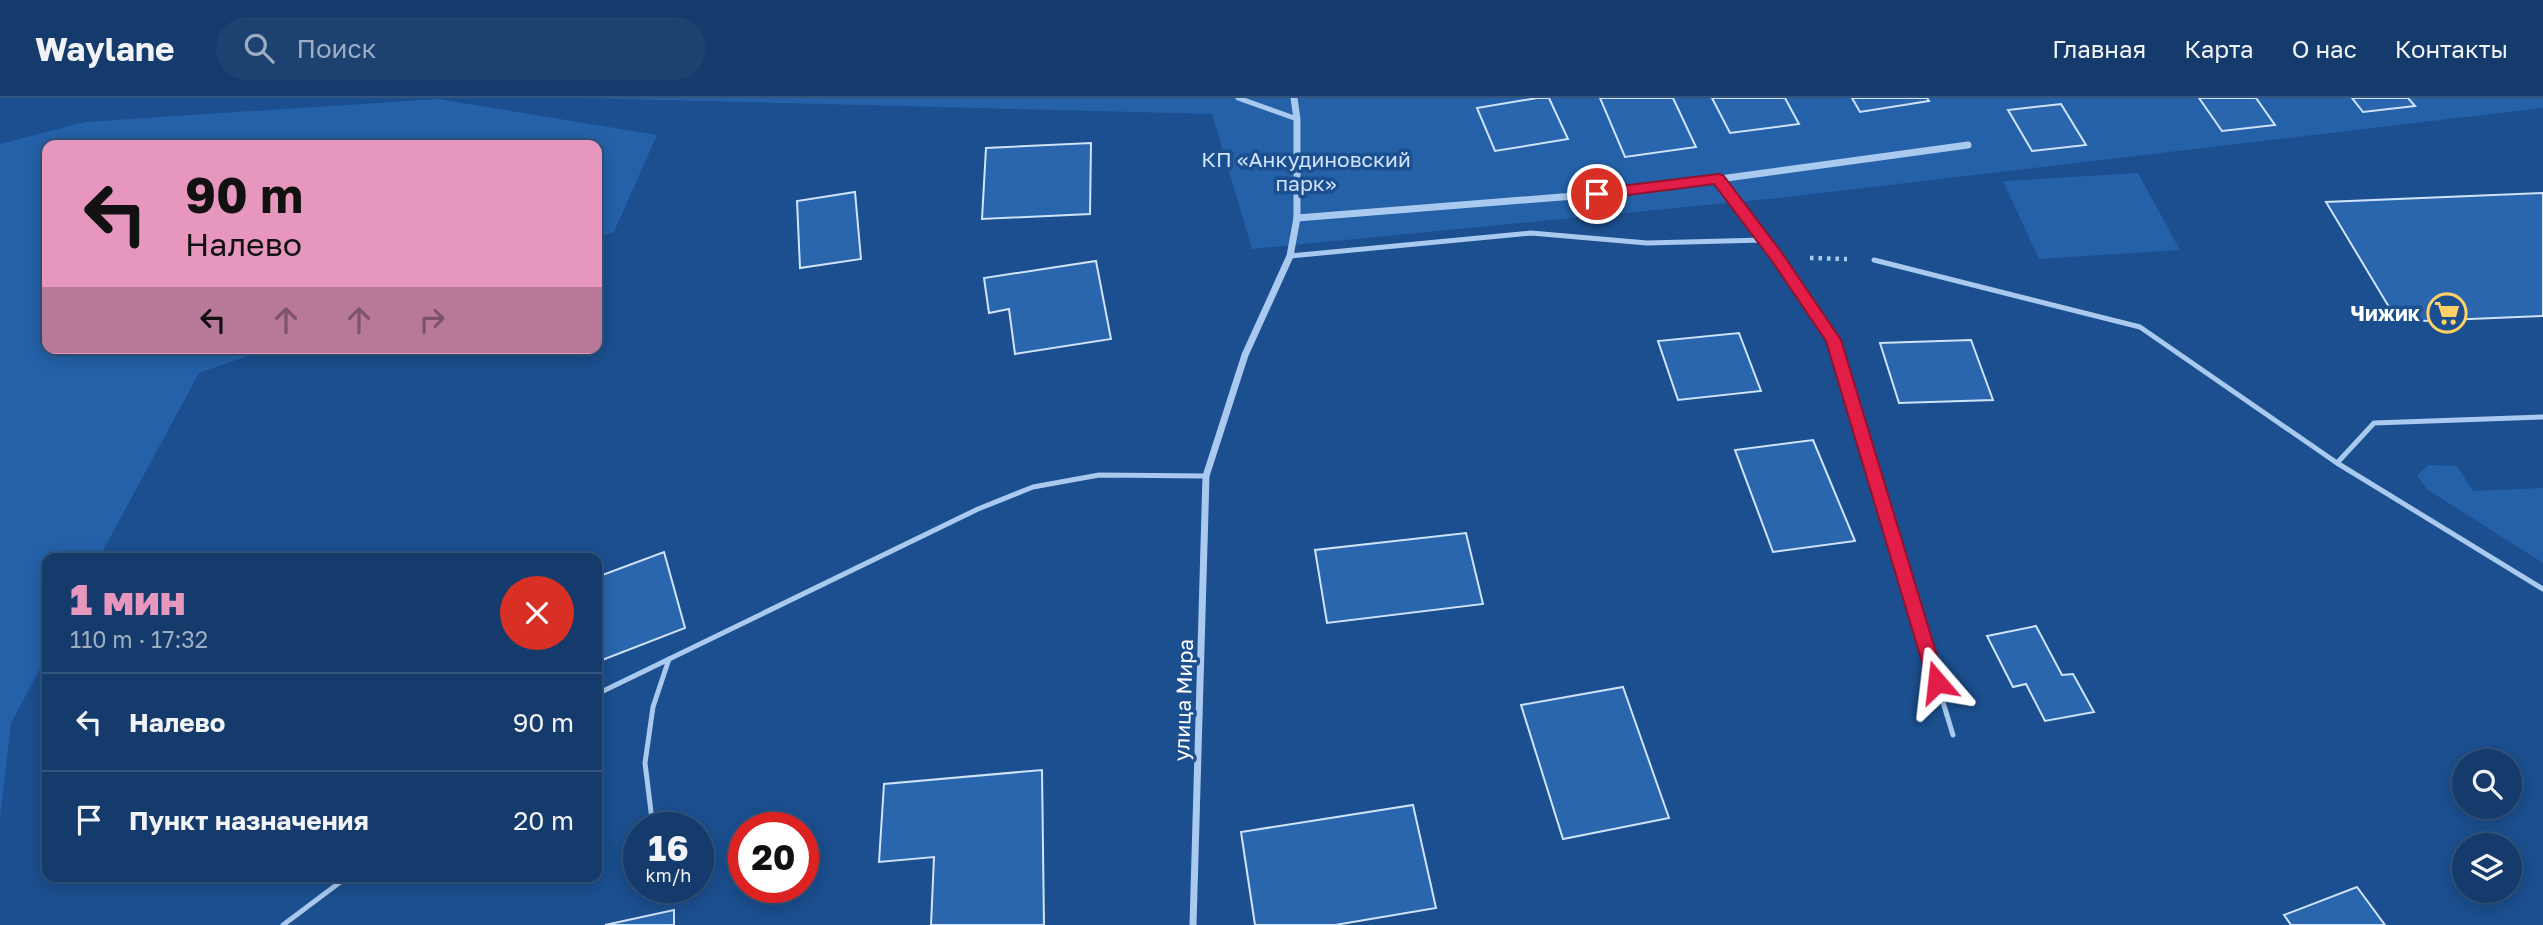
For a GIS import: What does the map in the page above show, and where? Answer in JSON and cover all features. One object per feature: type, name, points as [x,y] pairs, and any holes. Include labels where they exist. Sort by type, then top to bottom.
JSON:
[{"type":"street","name":"улица Мира","points":[[1193,925],[1206,476],[1245,355],[1290,256],[1297,218],[1297,119],[1294,98]]},
{"type":"street","points":[[1297,218],[1624,191],[1969,145]]},
{"type":"lane","points":[[1238,98],[1297,119]]},
{"type":"lane","points":[[1718,179],[1777,257],[1833,340],[1953,735]]},
{"type":"lane","points":[[1290,256],[1531,233],[1647,243],[1764,240]]},
{"type":"lane","points":[[1874,260],[2140,327],[2337,463],[2543,589]]},
{"type":"lane","points":[[2337,463],[2374,424],[2543,417]]},
{"type":"lane","points":[[602,692],[978,509],[1033,487],[1099,475],[1206,476]]},
{"type":"lane","points":[[651,812],[645,763],[653,708],[669,660]]},
{"type":"lane","points":[[283,925],[340,882]]},
{"type":"path","points":[[1777,257],[1874,260]]},
{"type":"green space","name":"КП «Анкудиновский парк»","points":[[583,98],[2543,98],[2543,108],[1779,198],[1252,249],[1212,114]]},
{"type":"green space","points":[[438,99],[657,135],[614,232],[602,236],[602,140],[42,140],[42,354],[254,354],[199,373],[102,553],[42,553],[42,665],[11,723],[0,818],[0,144],[85,122]]},
{"type":"green space","points":[[2138,173],[2180,250],[2039,259],[2003,181]]},
{"type":"green space","points":[[2428,465],[2457,466],[2473,491],[2543,488],[2543,563],[2428,490],[2417,476]]},
{"type":"building","points":[[1549,98],[1568,139],[1495,151],[1477,108]]},
{"type":"building","points":[[1600,98],[1673,98],[1696,147],[1625,157]]},
{"type":"building","points":[[1712,98],[1785,98],[1799,124],[1730,133]]},
{"type":"building","points":[[1852,98],[1927,98],[1929,101],[1860,112]]},
{"type":"building","points":[[2199,98],[2256,98],[2275,125],[2222,131]]},
{"type":"building","points":[[2352,98],[2408,98],[2415,106],[2363,112]]},
{"type":"building","points":[[2061,104],[2086,145],[2032,151],[2008,110]]},
{"type":"building","points":[[1091,143],[1090,214],[982,219],[986,148]]},
{"type":"building","points":[[855,192],[861,259],[800,268],[797,201]]},
{"type":"building","points":[[2543,193],[2543,316],[2398,322],[2326,202]]},
{"type":"building","points":[[1096,261],[1111,339],[1015,354],[1009,309],[989,313],[984,278]]},
{"type":"building","points":[[1739,333],[1761,391],[1678,400],[1658,341]]},
{"type":"building","points":[[1971,340],[1993,400],[1899,403],[1880,343]]},
{"type":"building","points":[[1813,440],[1855,541],[1773,552],[1735,450]]},
{"type":"building","points":[[1466,533],[1483,604],[1327,623],[1315,550]]},
{"type":"building","points":[[664,552],[685,628],[602,660],[602,575]]},
{"type":"building","points":[[2036,626],[2062,675],[2073,674],[2094,712],[2045,721],[2026,684],[2013,687],[1987,636]]},
{"type":"building","points":[[1623,687],[1669,818],[1563,839],[1521,705]]},
{"type":"building","points":[[1042,770],[1044,925],[931,925],[934,857],[879,862],[884,784]]},
{"type":"building","points":[[1413,805],[1436,908],[1335,925],[1255,925],[1241,832]]},
{"type":"building","points":[[2357,887],[2385,925],[2291,925],[2284,915]]},
{"type":"building","points":[[674,910],[674,925],[605,925]]},
{"type":"place","name":"Чижик","points":[[2447,313]]},
{"type":"route","points":[[1597,194],[1718,179],[1777,257],[1833,340],[1937,682]]}]
